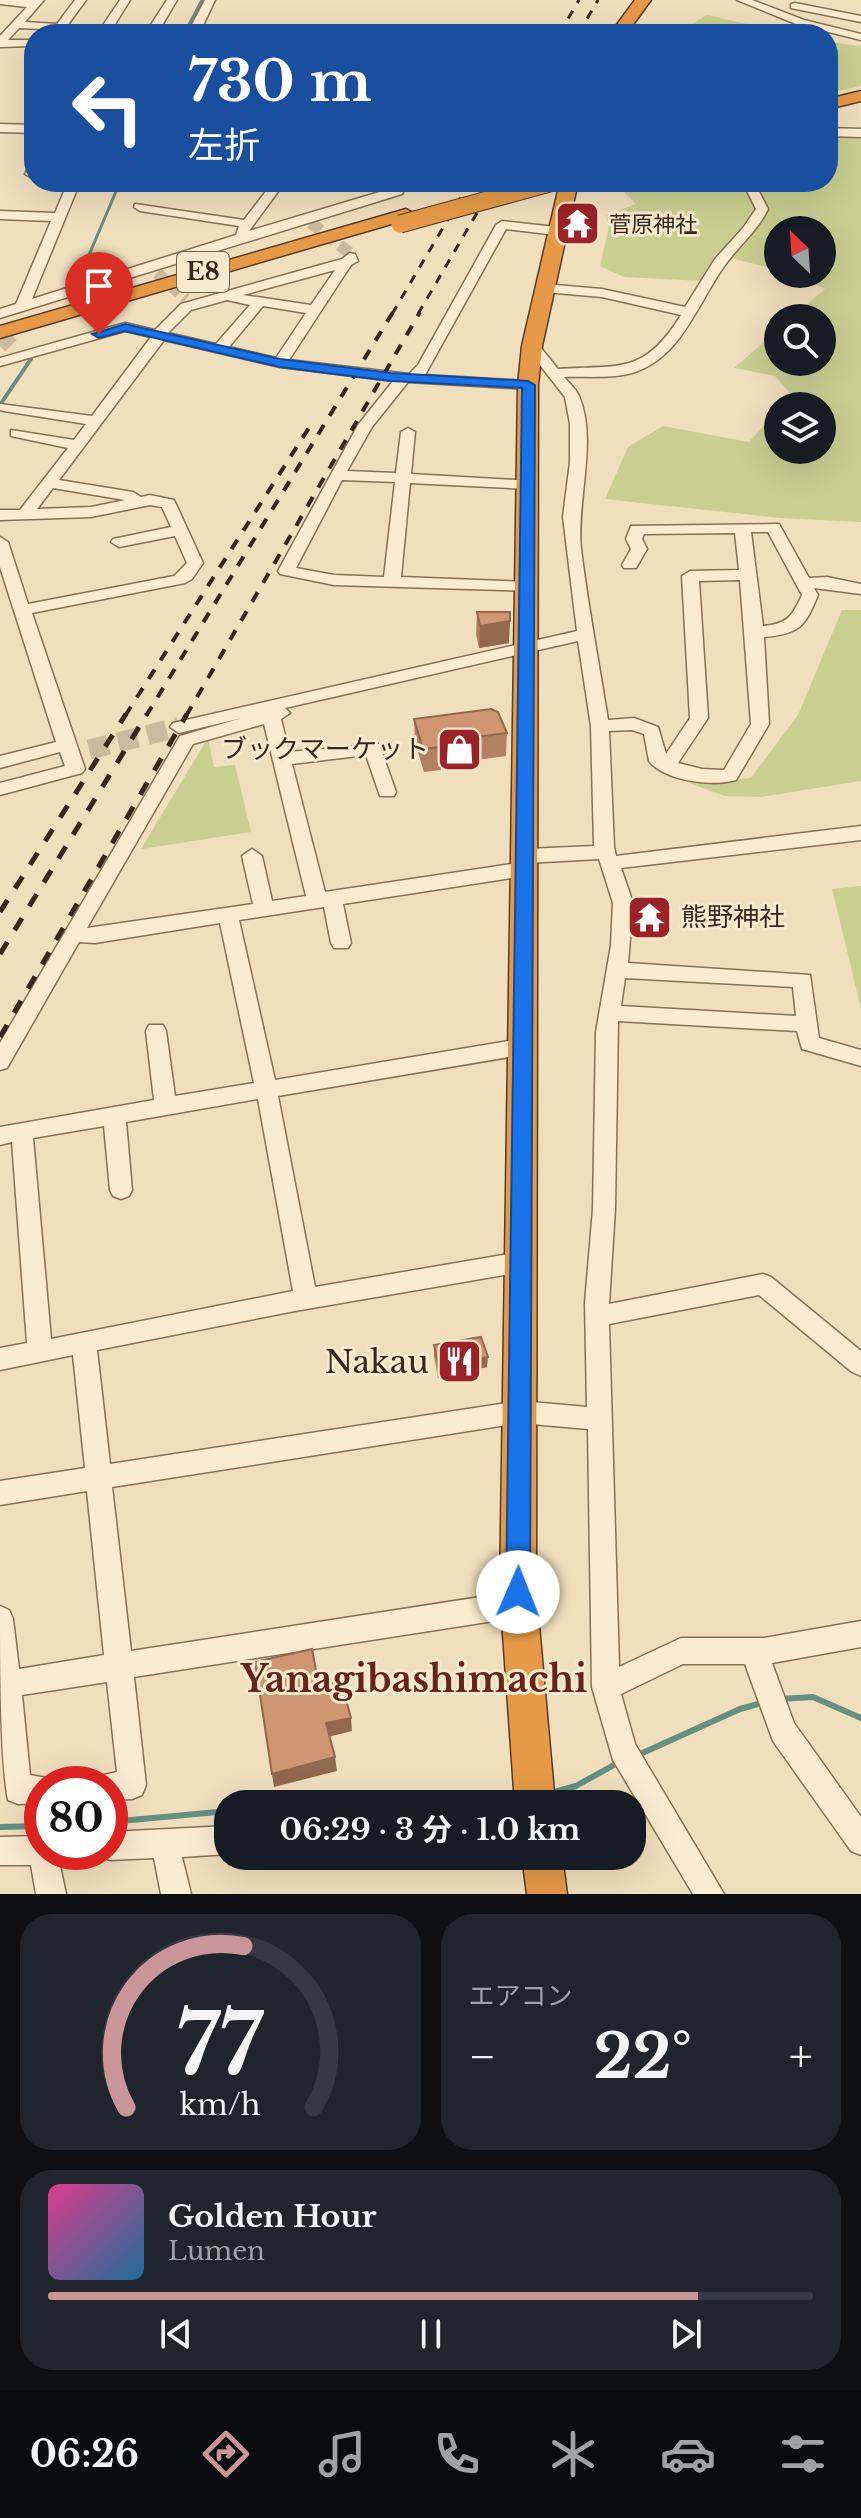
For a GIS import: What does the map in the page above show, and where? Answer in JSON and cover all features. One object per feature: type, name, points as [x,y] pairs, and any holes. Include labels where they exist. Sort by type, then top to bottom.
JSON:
[{"type":"highway","points":[[625,24],[643,0]]},
{"type":"highway","points":[[838,102],[861,96]]},
{"type":"highway","points":[[838,110],[861,105]]},
{"type":"highway","name":"E8","points":[[8,344],[488,192]]},
{"type":"highway","name":"E8","points":[[403,219],[527,192]]},
{"type":"highway","points":[[534,1790],[519,1604],[528,385],[532,346],[566,192]]},
{"type":"highway","points":[[544,1870],[547,1894]]},
{"type":"street","points":[[63,24],[81,0]]},
{"type":"street","points":[[109,24],[125,0]]},
{"type":"street","points":[[157,24],[172,0]]},
{"type":"street","points":[[198,24],[210,0]]},
{"type":"street","points":[[742,0],[757,2],[808,24]]},
{"type":"street","points":[[776,0],[811,12],[861,19]]},
{"type":"street","points":[[0,1],[37,2]]},
{"type":"street","points":[[0,44],[37,2]]},
{"type":"street","points":[[18,25],[24,25]]},
{"type":"street","points":[[838,31],[861,37]]},
{"type":"street","points":[[0,44],[24,43]]},
{"type":"street","points":[[0,128],[24,129]]},
{"type":"street","points":[[838,132],[861,133]]},
{"type":"street","points":[[22,307],[70,192]]},
{"type":"street","points":[[236,240],[272,192]]},
{"type":"street","points":[[0,314],[154,270],[236,240],[310,221],[395,192]]},
{"type":"street","points":[[555,373],[628,369],[650,360],[668,343],[721,260],[756,224],[762,209],[754,192]]},
{"type":"street","points":[[140,207],[248,224]]},
{"type":"street","points":[[0,215],[59,217]]},
{"type":"street","points":[[527,587],[334,580],[286,571],[365,425],[408,379],[424,367],[502,225],[556,231]]},
{"type":"street","points":[[25,514],[157,341],[158,335],[186,303],[223,296],[350,257],[280,363]]},
{"type":"street","points":[[544,288],[602,293],[688,312]]},
{"type":"street","points":[[223,296],[316,310]]},
{"type":"street","points":[[219,350],[259,302]]},
{"type":"street","points":[[0,362],[8,344],[125,327],[280,363],[408,379],[528,385]]},
{"type":"street","points":[[532,346],[572,396],[577,424],[578,462],[571,517],[600,726],[608,857],[623,903],[617,970],[606,1032],[604,1209],[598,1316],[606,1687],[627,1757],[709,1894]]},
{"type":"street","points":[[4,407],[96,421]]},
{"type":"street","points":[[392,582],[408,432]]},
{"type":"street","points":[[16,433],[78,445]]},
{"type":"street","points":[[337,475],[528,484]]},
{"type":"street","points":[[48,483],[133,497]]},
{"type":"street","points":[[0,515],[91,512],[150,500],[168,503],[195,563],[186,576],[22,610]]},
{"type":"street","points":[[630,565],[639,549],[634,539],[637,529],[773,527],[810,595],[799,622],[787,630],[755,632]]},
{"type":"street","points":[[600,726],[634,724],[652,731],[658,761],[667,766],[704,778],[730,776],[760,724],[755,632],[742,528]]},
{"type":"street","points":[[119,542],[180,530]]},
{"type":"street","points":[[0,542],[63,751],[76,769],[0,789]]},
{"type":"street","points":[[667,766],[699,718],[690,576],[748,575]]},
{"type":"street","points":[[805,583],[827,582],[861,589]]},
{"type":"street","points":[[179,727],[585,634]]},
{"type":"street","points":[[0,1062],[186,740],[365,692],[375,681]]},
{"type":"street","points":[[271,716],[341,943]]},
{"type":"street","points":[[282,759],[373,748],[387,792]]},
{"type":"street","points":[[0,762],[63,751]]},
{"type":"street","points":[[0,772],[63,751]]},
{"type":"street","points":[[74,935],[95,936],[228,915],[526,862],[861,833]]},
{"type":"street","points":[[252,856],[264,909]]},
{"type":"street","points":[[228,915],[267,1092],[306,1299]]},
{"type":"street","points":[[617,970],[803,980],[809,1043],[861,1058]]},
{"type":"street","points":[[610,1013],[807,1024]]},
{"type":"street","points":[[156,1031],[166,1106]]},
{"type":"street","points":[[40,1351],[11,1134],[521,1047]]},
{"type":"street","points":[[114,1114],[121,1190]]},
{"type":"street","points":[[0,1359],[306,1299],[521,1262]]},
{"type":"street","points":[[598,1316],[763,1284],[861,1365]]},
{"type":"street","points":[[84,1344],[132,1785],[128,1785]]},
{"type":"street","points":[[0,1493],[520,1412],[599,1419]]},
{"type":"street","points":[[2,1684],[519,1604]]},
{"type":"street","points":[[0,1619],[2,1684],[18,1790],[24,1790]]},
{"type":"street","points":[[606,1687],[681,1651],[754,1651],[861,1634]]},
{"type":"street","points":[[754,1651],[783,1731],[861,1841]]},
{"type":"street","points":[[128,1845],[214,1841]]},
{"type":"street","points":[[165,1843],[176,1894]]},
{"type":"street","points":[[0,1851],[24,1851]]},
{"type":"street","points":[[46,1870],[51,1894]]},
{"type":"green space","points":[[707,15],[746,24],[692,24]]},
{"type":"green space","points":[[838,43],[861,46],[861,86],[838,91]]},
{"type":"green space","points":[[838,130],[861,132],[861,522],[780,518],[605,499],[628,447],[663,426],[749,442],[764,425],[764,464],[836,464],[836,392],[789,392],[775,376],[836,376],[836,304],[807,304],[823,288],[836,288],[836,216],[764,216],[764,266],[716,254],[702,281],[624,277],[600,266],[609,226],[606,215],[636,204],[625,192],[838,192]]},
{"type":"green space","points":[[764,342],[764,374],[734,368]]},
{"type":"green space","points":[[842,610],[861,610],[861,781],[760,797],[725,796],[689,783],[751,778],[798,715]]},
{"type":"green space","points":[[208,738],[214,767],[235,765],[251,832],[141,849]]},
{"type":"green space","points":[[861,886],[861,1008],[832,889]]},
{"type":"building","points":[[477,612],[510,612],[510,621],[480,626]]},
{"type":"building","points":[[491,709],[498,712],[507,733],[439,742],[441,747],[423,749],[414,719]]},
{"type":"building","points":[[481,1337],[488,1357],[439,1367],[434,1345]]},
{"type":"building","points":[[312,1649],[319,1686],[341,1681],[351,1718],[326,1723],[335,1757],[272,1774],[255,1662]]},
{"type":"waterway","points":[[189,24],[202,0]]},
{"type":"waterway","points":[[75,288],[116,192]]},
{"type":"waterway","points":[[0,405],[31,359]]},
{"type":"waterway","points":[[779,1699],[813,1697],[861,1718]]},
{"type":"waterway","points":[[638,1755],[740,1709],[765,1702]]},
{"type":"waterway","points":[[561,1790],[576,1786],[621,1761]]},
{"type":"waterway","points":[[128,1820],[214,1812]]},
{"type":"waterway","points":[[0,1827],[24,1826]]},
{"type":"tunnel","points":[[311,223],[350,253]]},
{"type":"tunnel","points":[[157,273],[186,299]]},
{"type":"tunnel","points":[[0,334],[12,347]]},
{"type":"tunnel","points":[[60,757],[179,727]]},
{"type":"railway","points":[[565,24],[579,0]]},
{"type":"railway","points":[[584,24],[598,0]]},
{"type":"railway","points":[[392,314],[464,192]]},
{"type":"railway","points":[[418,314],[489,192]]},
{"type":"railway","points":[[146,716],[393,312]]},
{"type":"railway","points":[[186,716],[420,312]]},
{"type":"railway","points":[[125,716],[312,423]]},
{"type":"railway","points":[[0,912],[126,714]]},
{"type":"railway","points":[[0,954],[147,714]]},
{"type":"railway","points":[[0,1037],[187,714]]},
{"type":"place","name":"菅原神社","points":[[578,224]]},
{"type":"place","name":"ブックマーケット","points":[[460,749]]},
{"type":"place","name":"熊野神社","points":[[650,917]]},
{"type":"place","name":"Nakau","points":[[460,1362]]},
{"type":"district","name":"Yanagibashimachi","points":[[414,1679]]},
{"type":"route","points":[[99,334],[125,327],[280,363],[391,377],[528,385],[518,1592]]}]
